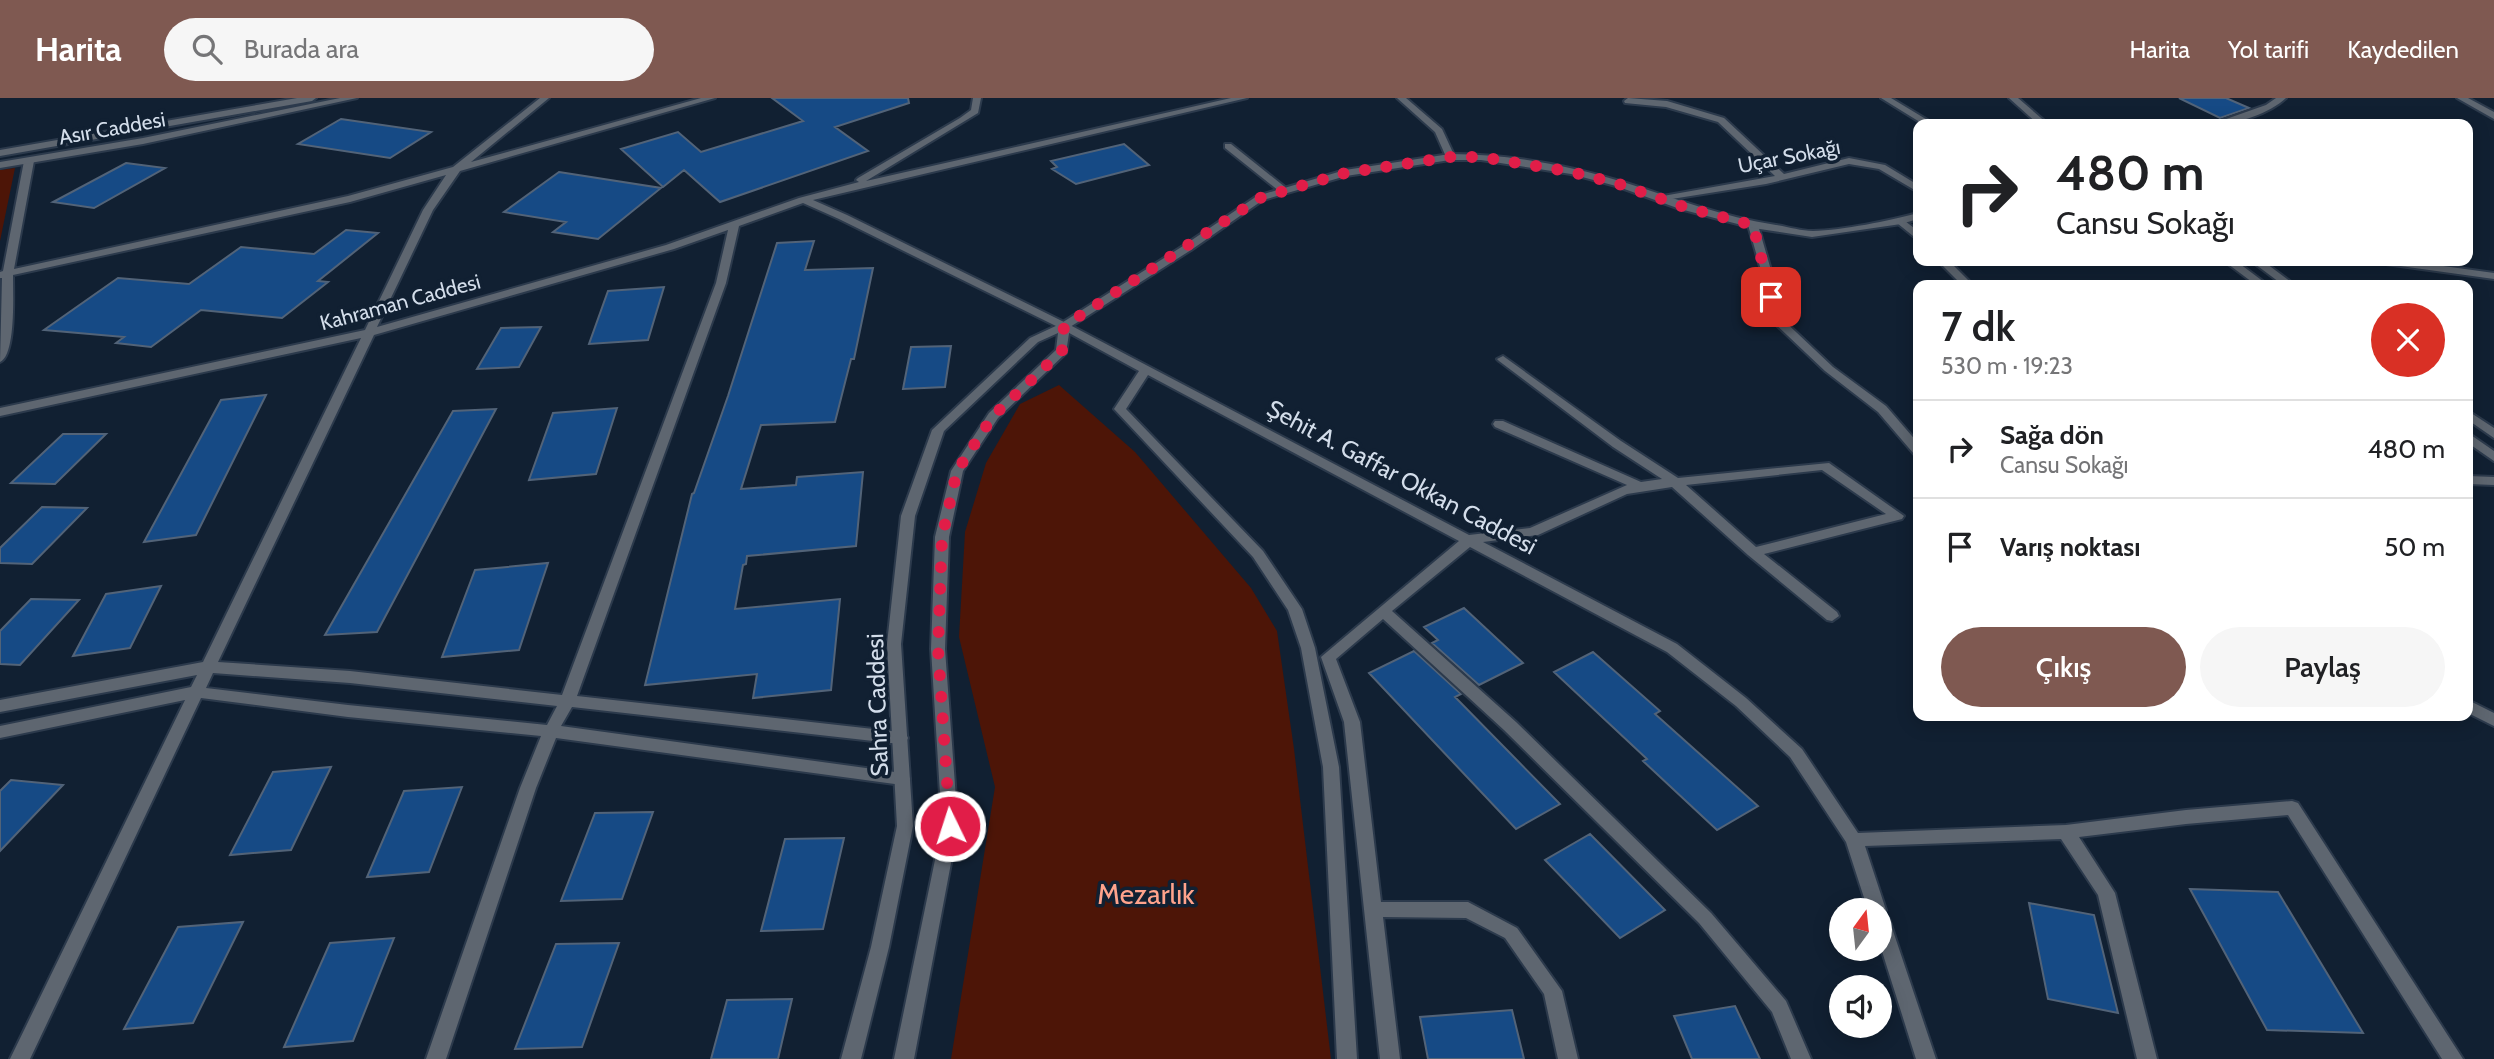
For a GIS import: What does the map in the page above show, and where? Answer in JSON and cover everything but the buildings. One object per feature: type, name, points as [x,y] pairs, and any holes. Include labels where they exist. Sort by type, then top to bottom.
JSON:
[{"type":"street","name":"Asır Caddesi","points":[[0,153],[312,98]]},
{"type":"street","name":"Asır Caddesi","points":[[0,165],[290,113],[353,98]]},
{"type":"street","points":[[20,1059],[195,692],[372,332],[428,210],[453,172],[545,98]]},
{"type":"street","points":[[4,274],[350,199],[711,98]]},
{"type":"street","points":[[848,188],[963,120],[975,111],[977,98]]},
{"type":"street","points":[[848,188],[1243,98]]},
{"type":"street","points":[[1401,98],[1439,131],[1450,157]]},
{"type":"street","points":[[1874,98],[1888,100],[1920,119]]},
{"type":"street","points":[[2013,98],[2037,119]]},
{"type":"street","points":[[2233,119],[2270,107],[2282,98]]},
{"type":"street","points":[[2461,98],[2494,116]]},
{"type":"street","points":[[1628,101],[1667,104],[1721,120],[1782,177]]},
{"type":"street","points":[[1228,146],[1282,189]]},
{"type":"street","name":"Sahra Caddesi","points":[[851,1059],[880,947],[905,826],[894,644],[908,516],[938,430],[1034,340],[1064,326],[1260,198],[1282,189],[1345,173],[1450,157],[1481,157],[1572,172],[1753,225],[1812,234],[1913,217]]},
{"type":"street","points":[[0,359],[5,346],[4,274],[29,161]]},
{"type":"street","name":"Uçar Sokağı","points":[[1663,199],[1849,162],[1882,167],[1913,186]]},
{"type":"street","name":"Kahraman Caddesi","points":[[0,412],[372,332],[734,227],[803,200],[848,188]]},
{"type":"street","name":"Şehit A. Gaffar Okkan Caddesi","points":[[803,200],[1064,326],[1672,648],[1731,694],[1796,753],[1854,841],[1873,898]]},
{"type":"street","points":[[1901,221],[1913,232]]},
{"type":"street","points":[[1753,225],[1768,277],[1773,316],[1829,369],[1882,409],[1913,445]]},
{"type":"street","points":[[436,1059],[528,788],[551,731],[568,702],[720,283],[734,227]]},
{"type":"street","points":[[1948,266],[1963,280]]},
{"type":"street","points":[[2236,266],[2256,280]]},
{"type":"street","points":[[2263,266],[2283,280]]},
{"type":"street","points":[[2422,266],[2494,276]]},
{"type":"street","points":[[904,1059],[950,826],[938,649],[942,537],[957,471],[993,416],[1062,351],[1064,326]]},
{"type":"street","points":[[1503,359],[1617,444],[1675,482],[1753,552],[1832,616]]},
{"type":"street","points":[[1145,371],[1120,409],[1258,554],[1295,609],[1308,648],[1331,766],[1348,1059]]},
{"type":"street","points":[[2473,419],[2494,434]]},
{"type":"street","points":[[1499,424],[1640,486]]},
{"type":"street","points":[[2473,441],[2494,457]]},
{"type":"street","points":[[1390,1059],[1352,722],[1328,657],[1470,539],[1533,532],[1622,491],[1640,486],[1824,466],[1897,516],[1753,552]]},
{"type":"street","points":[[2473,480],[2494,481]]},
{"type":"street","points":[[1383,611],[1510,726],[1705,918],[1779,1007],[1801,1059]]},
{"type":"street","points":[[0,706],[208,667],[350,677],[900,738]]},
{"type":"street","points":[[0,732],[195,692],[348,711],[551,731],[902,779]]},
{"type":"street","points":[[2473,709],[2494,720]]},
{"type":"street","points":[[1854,841],[2066,832],[2186,817],[2292,808],[2454,1059]]},
{"type":"street","points":[[2066,832],[2106,893],[2147,1059]]},
{"type":"street","points":[[1373,909],[1468,911],[1511,933],[1553,991],[1568,1059]]},
{"type":"street","points":[[1892,956],[1926,1059]]},
{"type":"green space","points":[[15,168],[0,241],[0,170]]},
{"type":"green space","name":"Mezarlık","points":[[1059,385],[1135,452],[1251,588],[1277,631],[1331,1059],[951,1059],[995,787],[959,637],[965,532],[986,463],[1020,404]]},
{"type":"route","points":[[950,826],[938,649],[942,537],[957,471],[993,416],[1062,351],[1064,326],[1260,198],[1282,189],[1345,173],[1450,157],[1481,157],[1572,172],[1619,184],[1684,207],[1753,225],[1771,297]]}]
